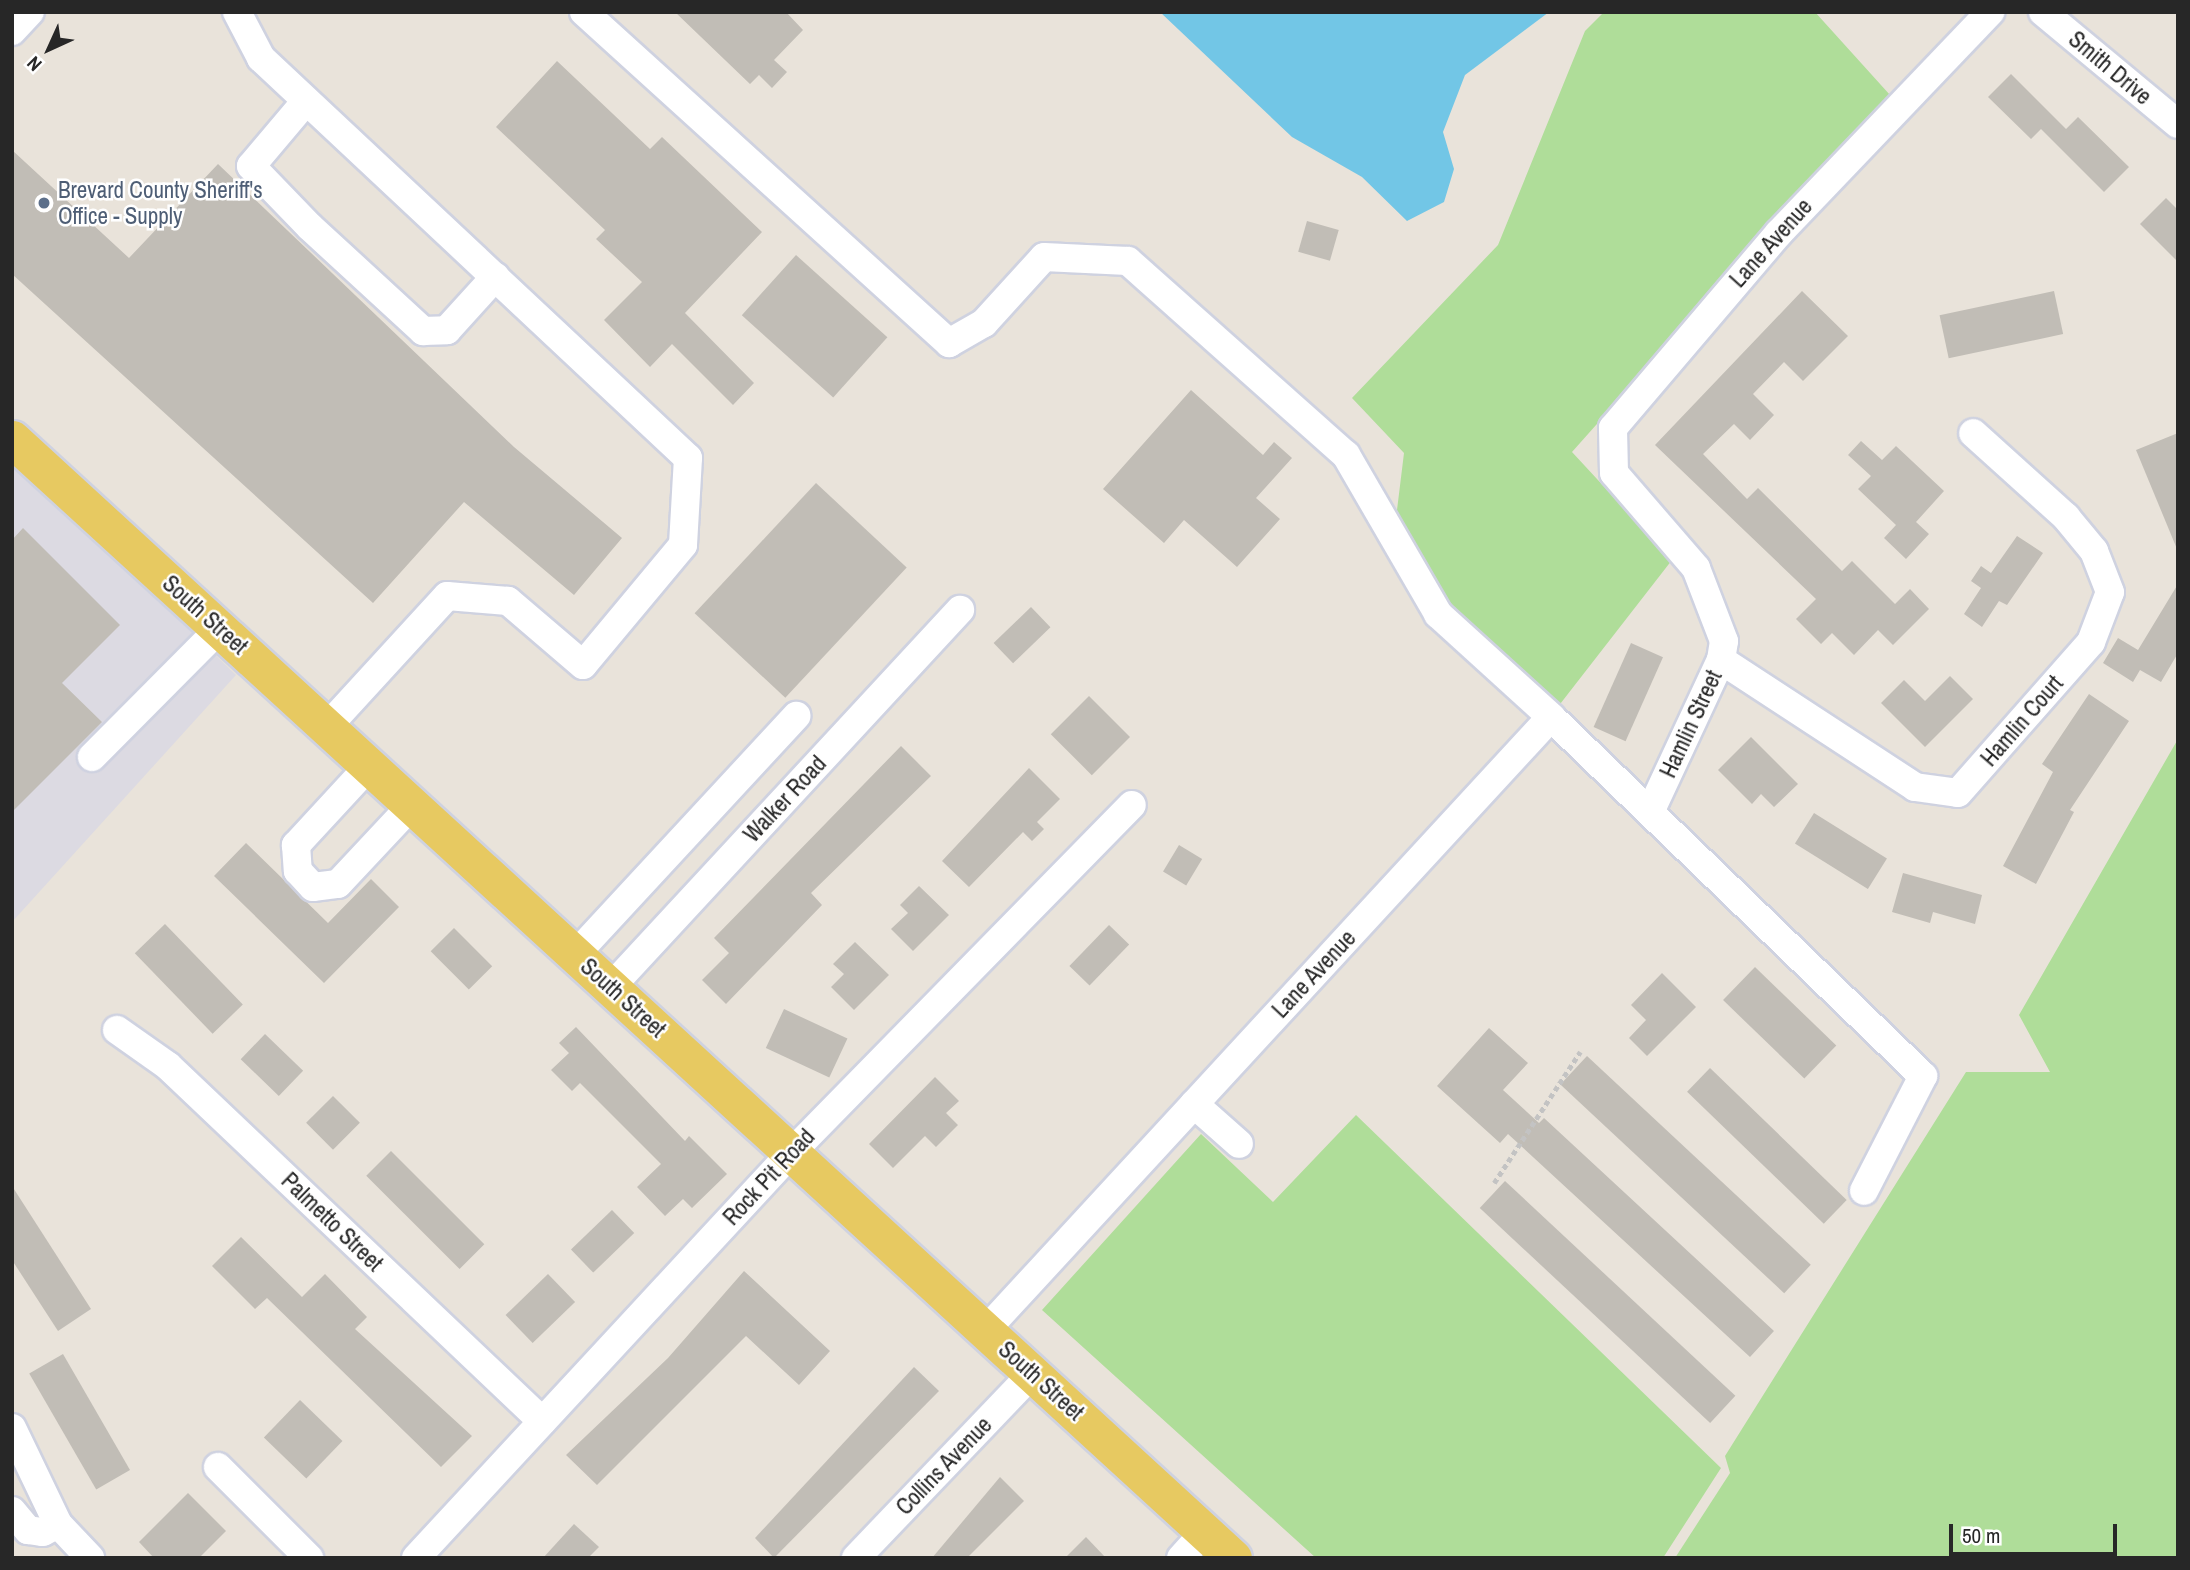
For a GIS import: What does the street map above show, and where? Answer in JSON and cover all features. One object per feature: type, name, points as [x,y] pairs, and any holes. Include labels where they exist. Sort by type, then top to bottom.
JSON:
[{"type":"main road","name":"South Street","points":[[12,439],[1032,1374],[1193,1544],[1233,1558]]},
{"type":"street","points":[[12,31],[30,12]]},
{"type":"street","points":[[237,12],[261,58],[688,458],[683,545],[583,665],[508,601],[447,596],[327,727]]},
{"type":"street","points":[[584,12],[949,343],[984,323],[1044,257],[1128,261],[1346,455],[1438,614],[1650,811],[1923,1076],[1864,1191]]},
{"type":"street","name":"Lane Avenue","points":[[1631,496],[1610,455],[1613,428],[1623,413],[1779,233],[1990,12]]},
{"type":"street","name":"Smith Drive","points":[[2043,12],[2178,124]]},
{"type":"street","points":[[306,101],[251,166],[310,227],[423,331],[447,330],[495,277]]},
{"type":"street","name":"Hamlin Court","points":[[1721,660],[1914,787],[1958,793],[2091,642],[2110,592],[2094,551],[2066,517],[1973,433]]},
{"type":"street","name":"Hamlin Street","points":[[1631,496],[1696,568],[1720,619],[1721,660],[1650,811]]},
{"type":"street","name":"Walker Road","points":[[611,987],[960,610]]},
{"type":"street","points":[[92,757],[219,629]]},
{"type":"street","points":[[575,955],[796,716]]},
{"type":"street","name":"Lane Avenue","points":[[985,1331],[1551,718]]},
{"type":"street","points":[[369,766],[296,845],[298,871],[313,887],[338,884],[412,805]]},
{"type":"street","name":"Rock Pit Road","points":[[416,1558],[791,1153],[1132,805]]},
{"type":"street","name":"Palmetto Street","points":[[117,1030],[168,1066],[542,1421]]},
{"type":"street","points":[[1194,1104],[1239,1144]]},
{"type":"street","name":"Collins Avenue","points":[[856,1558],[1032,1374]]},
{"type":"street","points":[[12,1428],[58,1524],[90,1558]]},
{"type":"street","points":[[218,1467],[309,1558]]},
{"type":"street","points":[[12,1511],[28,1530],[43,1532],[58,1524]]},
{"type":"path","points":[[1494,1183],[1580,1052]]},
{"type":"shaded area","points":[[12,458],[236,675],[12,922]]},
{"type":"green space","points":[[1604,12],[1815,12],[1890,95],[1572,452],[1672,560],[1557,708],[1391,559],[1404,453],[1352,398],[1498,245],[1585,31]]},
{"type":"green space","points":[[2178,739],[2178,1558],[1675,1558],[1730,1473],[1725,1456],[1966,1072],[2050,1072],[2019,1015]]},
{"type":"green space","points":[[1356,1115],[1721,1468],[1663,1558],[1316,1558],[1042,1310],[1201,1134],[1273,1202]]},
{"type":"water","points":[[1160,12],[1549,12],[1465,75],[1443,132],[1454,169],[1444,202],[1407,221],[1362,177],[1292,137]]},
{"type":"building","points":[[675,12],[786,12],[803,30],[774,60],[787,72],[772,88],[759,75],[750,84]]},
{"type":"building","points":[[557,61],[650,149],[662,137],[762,232],[685,313],[754,383],[733,405],[672,344],[650,367],[604,320],[642,282],[596,239],[605,230],[496,127]]},
{"type":"building","points":[[2011,74],[2066,129],[2078,117],[2129,167],[2104,192],[2041,129],[2031,139],[1988,97]]},
{"type":"building","points":[[12,150],[129,258],[218,164],[514,447],[622,538],[574,595],[464,502],[373,603],[12,274]]},
{"type":"building","points":[[2166,198],[2178,210],[2178,262],[2140,224]]},
{"type":"building","points":[[1307,221],[1339,230],[1330,261],[1298,252]]},
{"type":"building","points":[[796,255],[887,337],[833,397],[742,315]]},
{"type":"building","points":[[1802,291],[1848,336],[1803,381],[1784,362],[1753,394],[1774,415],[1750,440],[1734,424],[1703,454],[1747,499],[1758,488],[1842,571],[1852,561],[1895,604],[1910,589],[1929,609],[1893,645],[1878,630],[1854,655],[1832,633],[1821,644],[1796,619],[1816,599],[1655,445]]},
{"type":"building","points":[[2054,291],[2063,334],[1949,358],[1940,315]]},
{"type":"building","points":[[1191,390],[1263,455],[1274,442],[1292,458],[1256,498],[1280,519],[1237,567],[1184,520],[1164,543],[1103,489]]},
{"type":"building","points":[[2178,433],[2178,549],[2177,549],[2136,450]]},
{"type":"building","points":[[1861,441],[1882,460],[1896,446],[1944,491],[1916,522],[1929,534],[1906,559],[1884,538],[1896,525],[1858,489],[1871,476],[1848,455]]},
{"type":"building","points":[[816,483],[907,568],[785,698],[695,613]]},
{"type":"building","points":[[23,528],[120,625],[62,683],[102,722],[12,812],[12,540]]},
{"type":"building","points":[[2017,536],[2043,553],[2007,605],[1999,601],[1982,627],[1964,614],[1981,588],[1971,581],[1981,566],[1991,573]]},
{"type":"building","points":[[2178,584],[2178,653],[2161,682],[2140,670],[2133,682],[2103,663],[2118,638],[2138,650]]},
{"type":"building","points":[[1031,607],[1050,627],[1013,663],[994,643]]},
{"type":"building","points":[[1631,643],[1663,657],[1626,741],[1594,727]]},
{"type":"building","points":[[1950,676],[1973,699],[1925,747],[1881,703],[1904,680],[1925,701]]},
{"type":"building","points":[[2089,694],[2129,721],[2070,810],[2074,812],[2036,884],[2003,866],[2053,772],[2042,764]]},
{"type":"building","points":[[1089,696],[1130,737],[1092,775],[1051,734]]},
{"type":"building","points":[[1751,737],[1798,784],[1774,807],[1761,794],[1752,804],[1718,770]]},
{"type":"building","points":[[901,746],[931,776],[811,893],[822,905],[726,1004],[702,980],[729,953],[714,938]]},
{"type":"building","points":[[1029,768],[1060,799],[1037,822],[1044,829],[1032,841],[1023,832],[969,887],[942,861]]},
{"type":"building","points":[[1814,813],[1887,859],[1868,889],[1795,844]]},
{"type":"building","points":[[246,843],[328,923],[371,879],[399,907],[324,983],[214,876]]},
{"type":"building","points":[[1179,845],[1202,859],[1186,885],[1163,872]]},
{"type":"building","points":[[1903,873],[1982,895],[1975,924],[1933,912],[1930,923],[1892,912]]},
{"type":"building","points":[[919,886],[949,915],[913,951],[891,929],[908,913],[900,905]]},
{"type":"building","points":[[165,924],[243,1005],[213,1034],[135,953]]},
{"type":"building","points":[[1109,925],[1129,944],[1090,985],[1069,966]]},
{"type":"building","points":[[454,928],[492,966],[469,990],[431,951]]},
{"type":"building","points":[[855,942],[889,975],[854,1010],[831,987],[844,974],[833,964]]},
{"type":"building","points":[[1755,967],[1836,1045],[1804,1079],[1723,1000]]},
{"type":"building","points":[[1662,973],[1696,1007],[1647,1056],[1629,1038],[1646,1020],[1631,1005]]},
{"type":"building","points":[[784,1009],[847,1039],[829,1078],[766,1048]]},
{"type":"building","points":[[576,1027],[685,1141],[689,1136],[727,1174],[692,1208],[683,1199],[665,1216],[637,1187],[661,1164],[580,1083],[572,1091],[551,1070],[569,1053],[559,1043]]},
{"type":"building","points":[[1489,1028],[1528,1063],[1503,1090],[1539,1123],[1544,1118],[1774,1331],[1750,1357],[1508,1134],[1500,1143],[1437,1086]]},
{"type":"building","points":[[265,1034],[303,1071],[279,1096],[241,1059]]},
{"type":"building","points":[[1587,1056],[1811,1265],[1784,1293],[1560,1085]]},
{"type":"building","points":[[1710,1068],[1847,1200],[1824,1224],[1687,1092]]},
{"type":"building","points":[[935,1077],[959,1101],[946,1113],[958,1125],[936,1147],[925,1136],[893,1168],[869,1144]]},
{"type":"building","points":[[333,1096],[360,1123],[333,1150],[306,1123]]},
{"type":"building","points":[[391,1151],[484,1244],[460,1269],[366,1176]]},
{"type":"building","points":[[1505,1181],[1735,1396],[1710,1423],[1480,1208]]},
{"type":"building","points":[[12,1186],[91,1309],[58,1331],[12,1260]]},
{"type":"building","points":[[612,1210],[634,1233],[593,1273],[571,1250]]},
{"type":"building","points":[[241,1237],[302,1297],[325,1274],[367,1317],[355,1329],[472,1436],[441,1467],[267,1298],[255,1309],[212,1266]]},
{"type":"building","points":[[744,1271],[830,1351],[799,1385],[746,1336],[597,1485],[566,1455],[668,1358]]},
{"type":"building","points":[[548,1274],[575,1302],[533,1343],[506,1315]]},
{"type":"building","points":[[63,1354],[130,1470],[96,1490],[29,1374]]},
{"type":"building","points":[[914,1367],[939,1391],[774,1558],[755,1538]]},
{"type":"building","points":[[300,1400],[342,1441],[306,1478],[264,1437]]},
{"type":"building","points":[[1000,1477],[1024,1501],[967,1558],[932,1558]]},
{"type":"building","points":[[188,1493],[226,1531],[199,1558],[154,1558],[139,1542]]},
{"type":"building","points":[[574,1524],[599,1547],[588,1558],[543,1558]]},
{"type":"building","points":[[1086,1537],[1106,1558],[1065,1558]]},
{"type":"place","name":"Brevard County Sheriff's Office - Supply","points":[[44,203]]}]
